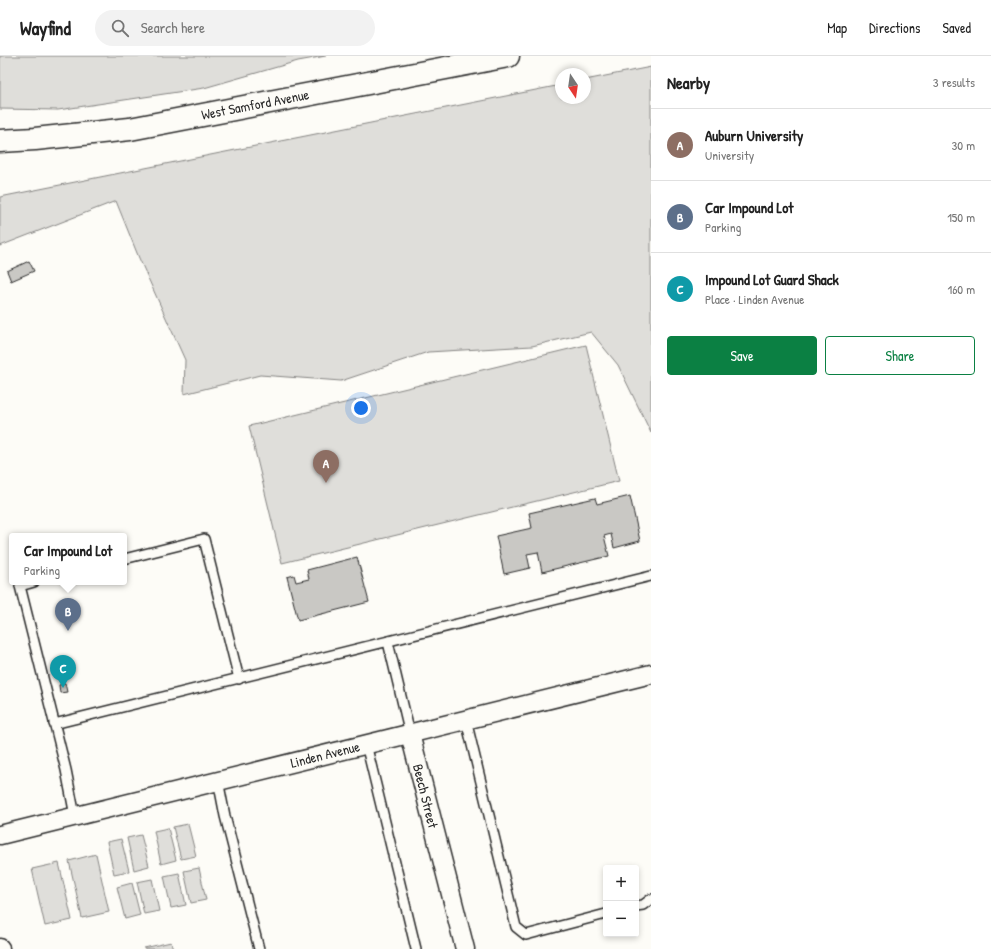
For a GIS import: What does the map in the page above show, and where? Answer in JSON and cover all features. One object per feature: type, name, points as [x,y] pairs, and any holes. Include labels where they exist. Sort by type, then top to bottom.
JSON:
[{"type":"street","points":[[420,72],[449,56]]},
{"type":"street","name":"West Samford Avenue","points":[[0,141],[35,139],[130,129],[508,56]]},
{"type":"street","name":"Linden Avenue","points":[[0,835],[651,674]]},
{"type":"street","name":"Beech Street","points":[[410,734],[465,949]]},
{"type":"lane","points":[[127,558],[204,539],[239,679]]},
{"type":"lane","points":[[54,724],[651,576]]},
{"type":"lane","points":[[24,585],[20,586],[66,770],[75,816]]},
{"type":"lane","name":"Beech Street","points":[[388,642],[410,734]]},
{"type":"lane","points":[[466,720],[516,927],[526,934],[603,915]]},
{"type":"lane","points":[[366,744],[416,949]]},
{"type":"lane","points":[[218,780],[225,816],[259,949]]},
{"type":"lane","points":[[639,906],[643,905],[651,899]]},
{"type":"shaded area","points":[[0,56],[326,56],[298,61],[204,88],[58,110],[0,109]]},
{"type":"shaded area","points":[[651,67],[651,433],[618,365],[591,332],[532,346],[428,352],[341,381],[260,375],[184,394],[185,360],[139,258],[116,201],[0,246],[0,197],[555,86],[555,104],[591,104],[591,79]]},
{"type":"shaded area","points":[[586,345],[619,481],[282,563],[249,426]]},
{"type":"shaded area","points":[[188,824],[196,856],[181,859],[173,827]]},
{"type":"shaded area","points":[[168,828],[176,860],[161,864],[154,831]]},
{"type":"shaded area","points":[[141,835],[149,866],[134,870],[127,838]]},
{"type":"shaded area","points":[[121,839],[129,871],[114,874],[107,842]]},
{"type":"shaded area","points":[[96,854],[109,912],[82,918],[69,861]]},
{"type":"shaded area","points":[[59,863],[72,920],[45,926],[32,869]]},
{"type":"shaded area","points":[[199,868],[206,900],[191,903],[184,871]]},
{"type":"shaded area","points":[[179,873],[186,905],[171,908],[164,876]]},
{"type":"shaded area","points":[[152,879],[159,911],[144,914],[137,882]]},
{"type":"shaded area","points":[[132,883],[140,915],[125,919],[117,887]]},
{"type":"shaded area","points":[[171,942],[173,949],[144,949],[144,948]]},
{"type":"building","points":[[29,261],[34,271],[11,281],[7,271]]},
{"type":"building","points":[[630,496],[640,541],[614,548],[611,534],[604,536],[609,556],[542,572],[538,552],[527,554],[530,568],[504,574],[496,536],[532,528],[529,513],[595,498],[597,504]]},
{"type":"building","points":[[357,557],[369,602],[298,620],[287,577],[294,575],[296,582],[309,579],[307,570]]},
{"type":"building","points":[[65,683],[67,692],[60,693],[59,685]]},
{"type":"place","name":"Auburn University","points":[[326,483]]},
{"type":"place","name":"Car Impound Lot","points":[[68,631]]},
{"type":"place","name":"Impound Lot Guard Shack","points":[[63,688]]}]
